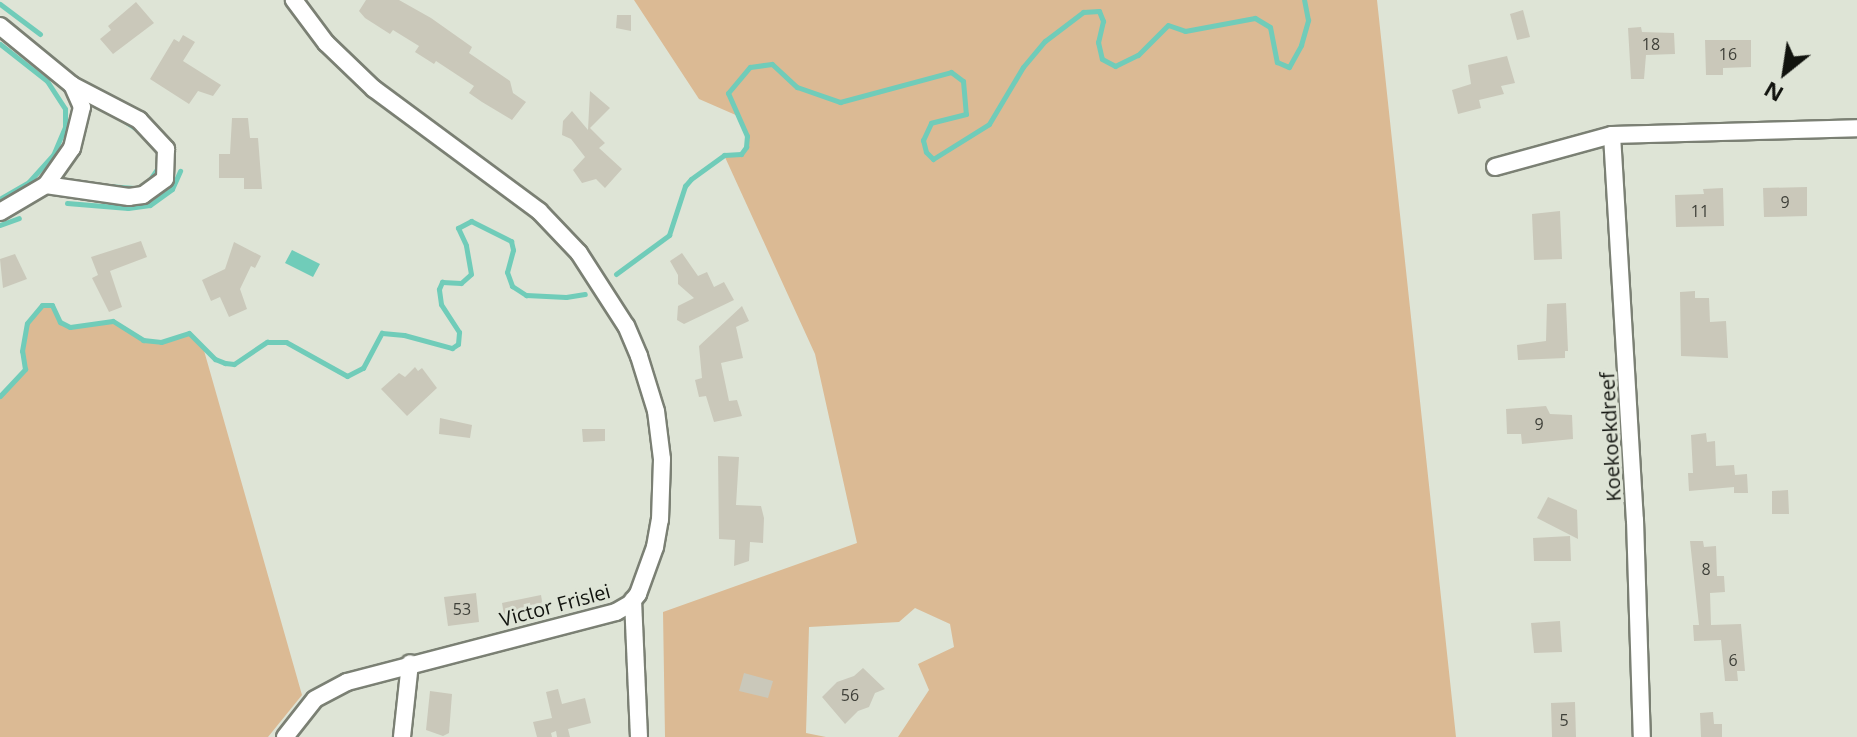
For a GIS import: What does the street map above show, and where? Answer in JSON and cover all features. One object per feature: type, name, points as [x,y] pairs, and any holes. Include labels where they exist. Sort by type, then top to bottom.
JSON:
[{"type":"street","name":"Victor Frislei","points":[[285,737],[315,699],[328,690],[410,663],[616,612],[633,600],[655,547],[660,520],[662,459],[651,388],[626,326],[579,253],[554,224],[374,89],[326,43],[294,0]]},
{"type":"street","points":[[0,26],[72,85],[153,131],[166,149],[165,179],[143,195],[129,197],[46,185]]},
{"type":"street","points":[[0,212],[46,185],[72,148],[82,107],[72,85]]},
{"type":"street","points":[[1495,167],[1612,135],[1857,128]]},
{"type":"street","name":"Koekoekdreef","points":[[1612,135],[1635,520],[1642,737]]},
{"type":"street","points":[[633,600],[639,737]]},
{"type":"street","points":[[402,737],[410,663]]},
{"type":"shaded area","points":[[634,0],[1377,0],[1456,737],[898,737],[929,690],[918,664],[954,647],[950,624],[915,608],[899,622],[809,627],[806,733],[826,737],[665,737],[663,612],[857,543],[815,354],[724,155],[741,154],[746,147],[747,136],[738,116],[699,99]]},
{"type":"shaded area","points":[[42,305],[52,305],[60,322],[70,327],[113,321],[143,340],[161,342],[189,333],[203,347],[302,695],[268,737],[0,737],[0,396],[25,369],[22,351],[27,323]]},
{"type":"water","points":[[292,250],[320,264],[313,277],[285,263]]},
{"type":"building","points":[[366,0],[399,0],[431,18],[472,47],[469,53],[510,81],[513,93],[526,102],[512,120],[482,102],[469,93],[474,86],[436,61],[434,64],[415,52],[419,46],[393,30],[390,34],[365,18],[359,11]]},
{"type":"building","points":[[136,2],[154,23],[113,54],[100,39],[111,30],[108,26]]},
{"type":"building","points":[[1523,10],[1530,37],[1517,40],[1510,14]]},
{"type":"building","points":[[617,15],[631,15],[631,31],[616,28]]},
{"type":"building","points":[[1641,27],[1642,32],[1674,33],[1675,54],[1646,55],[1644,79],[1631,79],[1628,28]]},
{"type":"building","points":[[183,35],[195,42],[183,61],[221,85],[213,96],[198,91],[189,104],[150,79],[174,39],[179,42]]},
{"type":"building","points":[[1705,40],[1751,40],[1751,67],[1723,68],[1723,75],[1706,75]]},
{"type":"building","points":[[1507,56],[1515,83],[1501,86],[1504,94],[1479,100],[1481,108],[1458,114],[1452,90],[1471,84],[1468,65]]},
{"type":"building","points":[[590,91],[610,108],[590,128],[605,143],[599,148],[622,169],[605,188],[596,179],[582,183],[573,170],[585,157],[571,139],[562,135],[563,121],[572,111],[588,130]]},
{"type":"building","points":[[232,118],[248,118],[250,138],[258,138],[262,189],[244,189],[244,178],[219,178],[219,154],[230,154]]},
{"type":"building","points":[[1807,187],[1807,216],[1764,217],[1763,188]]},
{"type":"building","points":[[1723,188],[1724,226],[1676,227],[1675,195],[1704,194],[1703,189]]},
{"type":"building","points":[[1560,211],[1562,259],[1534,260],[1532,214]]},
{"type":"building","points":[[141,241],[147,257],[110,271],[122,307],[109,312],[92,278],[98,275],[91,257]]},
{"type":"building","points":[[234,242],[261,256],[255,268],[251,266],[240,289],[247,309],[229,317],[220,297],[211,301],[202,280],[225,269]]},
{"type":"building","points":[[682,253],[698,276],[707,272],[714,287],[724,282],[734,300],[684,324],[677,320],[678,306],[694,298],[678,284],[678,275],[670,261]]},
{"type":"building","points":[[15,254],[27,279],[3,288],[0,259]]},
{"type":"building","points":[[1695,291],[1695,298],[1709,298],[1710,322],[1726,321],[1728,358],[1681,356],[1680,292]]},
{"type":"building","points":[[1566,303],[1568,351],[1565,351],[1565,358],[1518,360],[1517,345],[1546,341],[1547,304]]},
{"type":"building","points":[[742,306],[749,321],[736,327],[743,358],[721,363],[729,401],[737,400],[742,416],[714,422],[706,396],[699,397],[695,380],[702,378],[699,346]]},
{"type":"building","points":[[415,367],[418,371],[422,368],[437,388],[407,416],[381,389],[399,373],[405,377]]},
{"type":"building","points":[[1546,406],[1550,414],[1572,415],[1573,439],[1522,444],[1521,434],[1507,434],[1506,409]]},
{"type":"building","points":[[440,418],[472,425],[470,438],[439,434]]},
{"type":"building","points":[[582,429],[605,429],[605,441],[583,442]]},
{"type":"building","points":[[1706,433],[1707,442],[1715,441],[1716,466],[1734,465],[1735,475],[1747,474],[1748,493],[1734,493],[1734,487],[1689,491],[1688,473],[1693,473],[1691,435]]},
{"type":"building","points":[[718,456],[739,457],[736,505],[761,506],[764,518],[763,543],[750,542],[749,561],[734,566],[735,540],[719,539]]},
{"type":"building","points":[[1788,490],[1789,514],[1772,514],[1772,491]]},
{"type":"building","points":[[1548,497],[1577,510],[1578,539],[1537,518]]},
{"type":"building","points":[[1570,536],[1571,561],[1534,561],[1533,538]]},
{"type":"building","points":[[1690,541],[1703,541],[1704,547],[1716,546],[1717,576],[1724,576],[1725,592],[1710,593],[1711,625],[1741,624],[1745,671],[1737,671],[1738,681],[1725,681],[1721,640],[1694,641],[1693,625],[1699,625]]},
{"type":"building","points":[[476,593],[479,622],[448,626],[444,597]]},
{"type":"building","points":[[541,595],[543,607],[504,615],[502,603]]},
{"type":"building","points":[[1560,621],[1562,652],[1534,653],[1531,623]]},
{"type":"building","points":[[863,668],[885,689],[875,693],[869,707],[858,711],[845,724],[822,697],[837,682],[854,676]]},
{"type":"building","points":[[744,673],[773,681],[768,698],[739,691]]},
{"type":"building","points":[[558,689],[562,704],[585,698],[591,723],[568,729],[570,737],[557,737],[556,731],[551,733],[552,737],[537,737],[533,722],[552,718],[546,692]]},
{"type":"building","points":[[430,691],[452,694],[449,733],[443,736],[426,730]]},
{"type":"building","points":[[1575,702],[1576,737],[1552,737],[1551,703]]},
{"type":"building","points":[[1713,712],[1714,724],[1722,724],[1722,737],[1701,737],[1700,713]]},
{"type":"waterway","points":[[616,274],[669,235],[685,186],[691,179],[724,155],[741,154],[746,147],[747,136],[728,93],[750,67],[772,64],[797,87],[840,102],[951,72],[963,81],[966,114],[931,123],[923,140],[926,152],[933,159],[989,124],[1023,67],[1045,41],[1083,12],[1099,11],[1103,21],[1098,42],[1102,59],[1115,66],[1138,55],[1168,25],[1185,31],[1255,18],[1270,27],[1277,62],[1289,67],[1301,45],[1308,20],[1304,0]]},
{"type":"waterway","points":[[0,4],[40,34]]},
{"type":"waterway","points":[[0,44],[47,81],[65,109],[65,127],[53,155],[29,182],[1,198]]},
{"type":"waterway","points":[[120,118],[138,130]]},
{"type":"waterway","points":[[107,186],[138,188],[147,184],[159,166]]},
{"type":"waterway","points":[[67,203],[128,208],[150,205],[172,189],[180,171]]},
{"type":"waterway","points":[[0,225],[19,218]]},
{"type":"waterway","points":[[0,396],[25,369],[22,351],[27,323],[42,305],[52,305],[60,322],[70,327],[113,321],[143,340],[161,342],[189,333],[215,359],[225,363],[234,364],[267,342],[286,342],[347,376],[363,368],[382,333],[404,335],[452,348],[458,344],[459,332],[441,304],[439,289],[442,282],[461,283],[471,274],[466,245],[458,228],[471,221],[511,241],[513,250],[507,272],[512,286],[526,295],[566,297],[585,294]]}]
